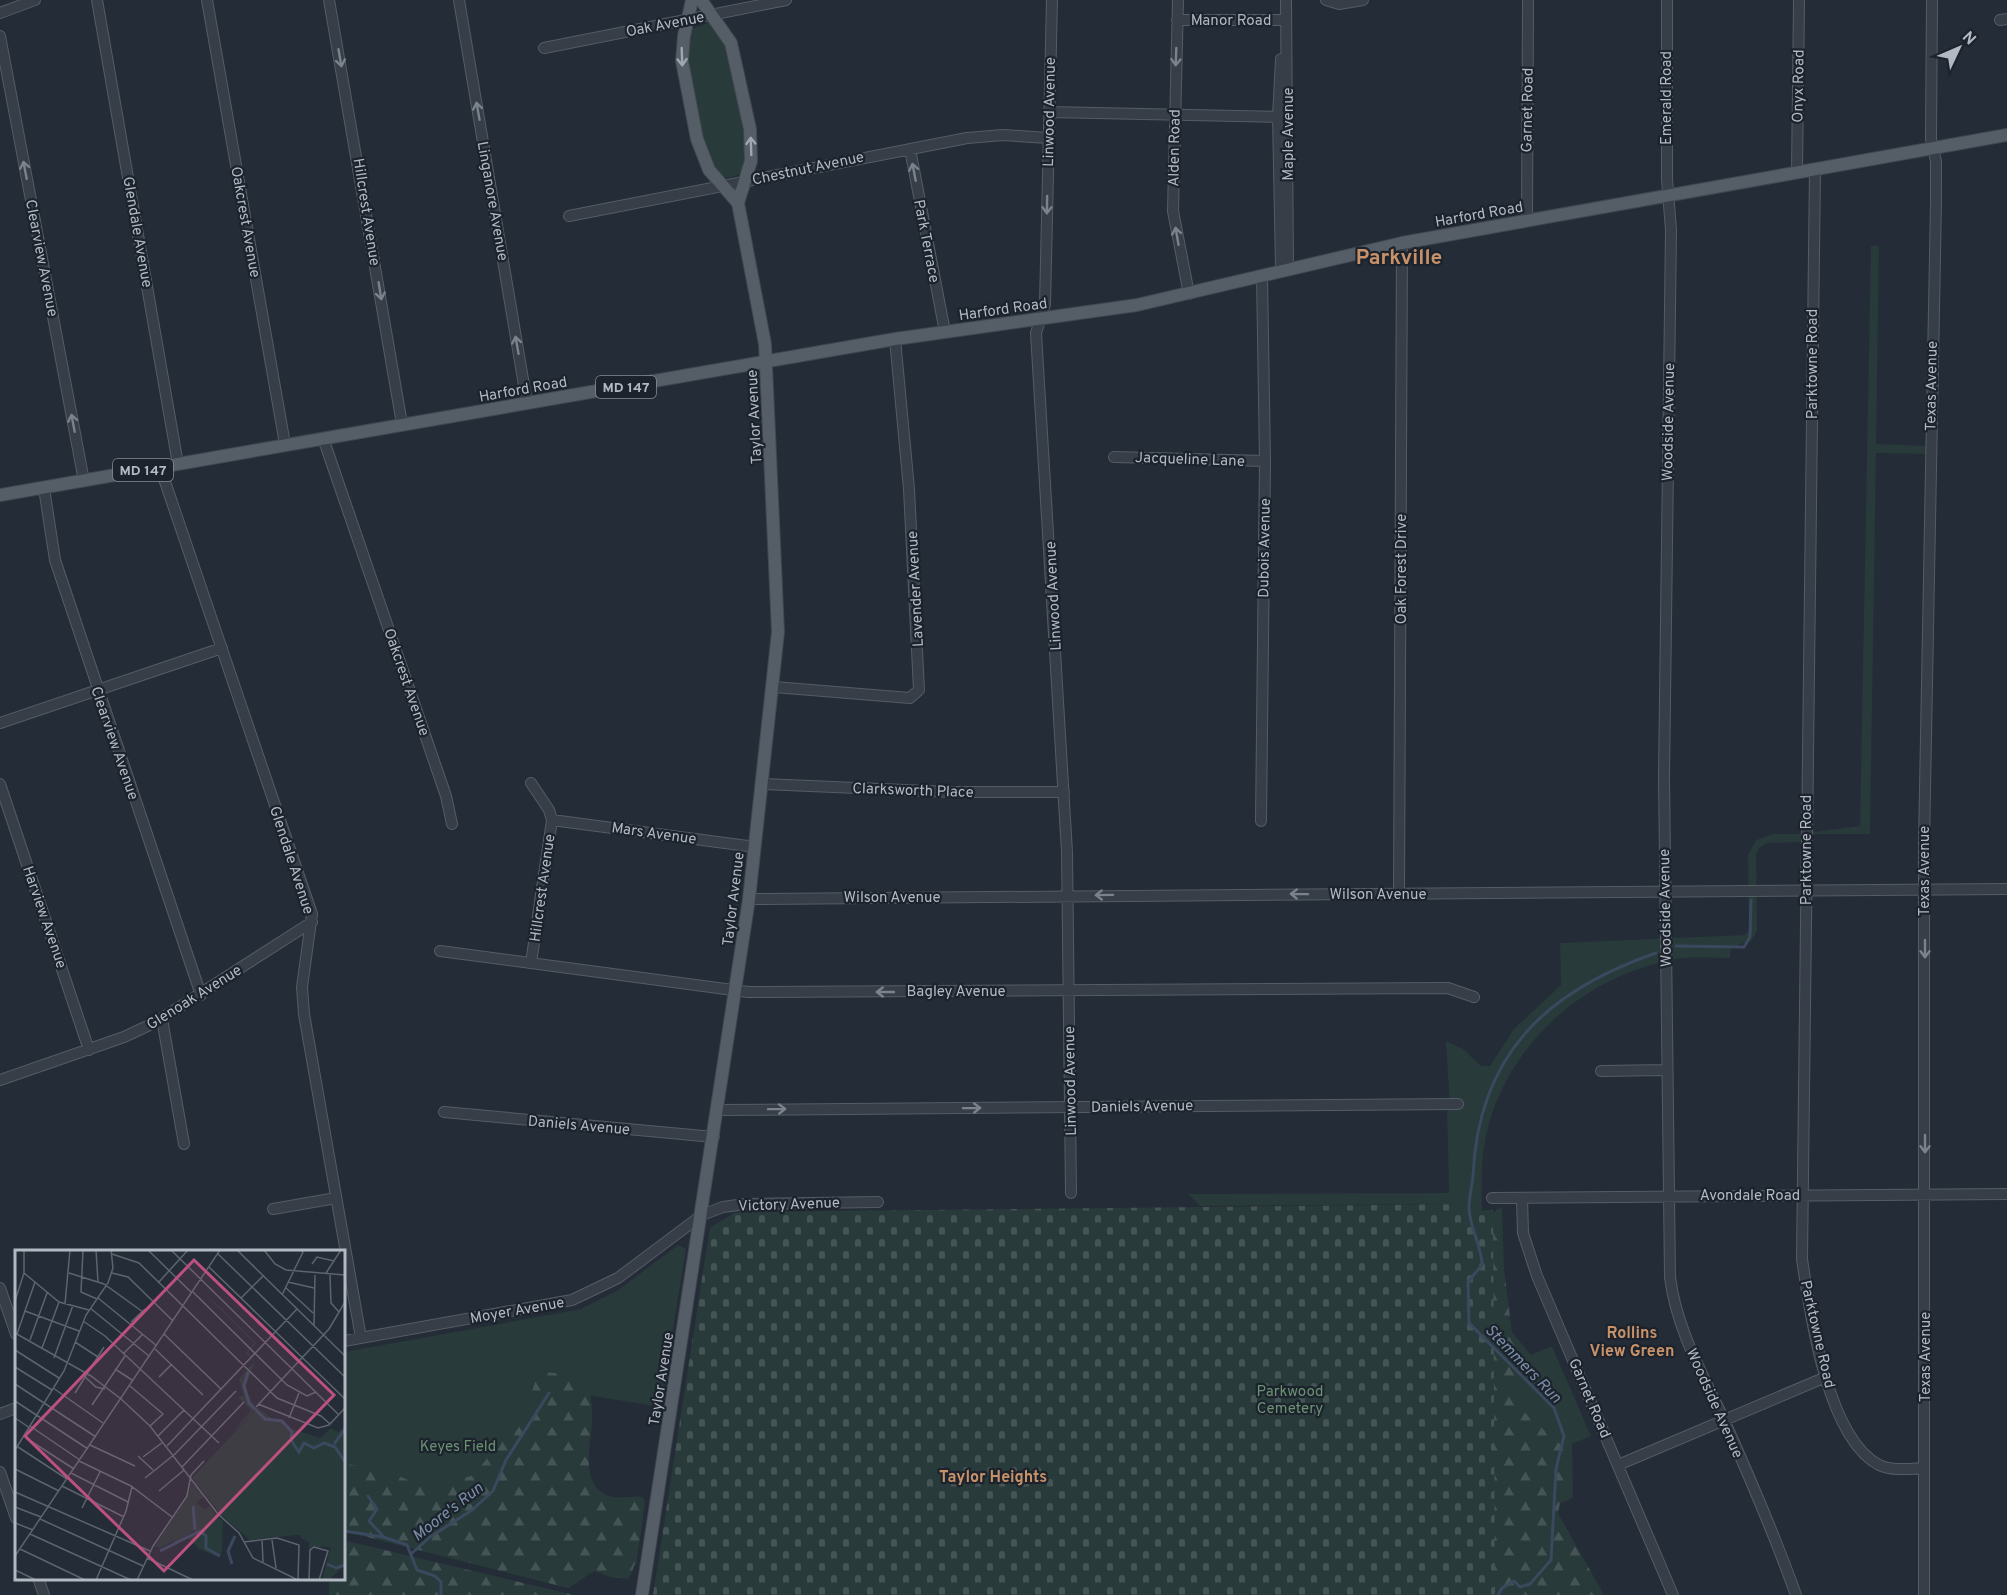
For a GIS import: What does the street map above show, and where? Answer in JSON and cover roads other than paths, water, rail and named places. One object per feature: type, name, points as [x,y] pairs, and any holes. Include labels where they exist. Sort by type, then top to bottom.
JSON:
[{"type":"main road","points":[[692,0],[682,62],[697,139],[705,163],[738,203]]},
{"type":"main road","name":"Taylor Avenue","points":[[642,1595],[749,898],[774,687],[778,597],[766,361],[762,326],[738,203],[751,161],[750,129],[731,43],[701,0]]},
{"type":"main road","name":"Harford Road","points":[[0,495],[895,339],[1040,320],[1190,294],[1284,269],[1402,243],[2007,135]]},
{"type":"street","points":[[0,13],[35,0]]},
{"type":"street","name":"Glendale Avenue","points":[[98,0],[178,464]]},
{"type":"street","name":"Oakcrest Avenue","points":[[207,0],[285,444]]},
{"type":"street","name":"Hillcrest Avenue","points":[[329,0],[402,424]]},
{"type":"street","name":"Linganore Avenue","points":[[459,0],[527,403]]},
{"type":"street","name":"Oak Avenue","points":[[544,48],[786,0]]},
{"type":"street","name":"Linwood Avenue","points":[[1052,0],[1045,304],[1036,333],[1069,896],[1071,1193]]},
{"type":"street","name":"Alden Road","points":[[1178,0],[1173,211],[1190,294]]},
{"type":"street","name":"Maple Avenue","points":[[1284,269],[1286,0]]},
{"type":"street","points":[[1326,0],[1339,4],[1363,0]]},
{"type":"street","name":"Garnet Road","points":[[1527,220],[1528,0]]},
{"type":"street","name":"Emerald Road","points":[[1667,0],[1668,195]]},
{"type":"street","name":"Onyx Road","points":[[1797,172],[1799,0]]},
{"type":"street","name":"Texas Avenue","points":[[1924,1595],[1925,890],[1936,202],[1932,139],[1932,0]]},
{"type":"street","name":"Manor Road","points":[[1177,20],[1285,20]]},
{"type":"street","name":"Clearview Avenue","points":[[0,36],[84,481]]},
{"type":"street","points":[[1284,97],[1278,117],[1284,269]]},
{"type":"street","points":[[1049,112],[1278,117]]},
{"type":"street","name":"Chestnut Avenue","points":[[569,216],[986,135],[1048,138]]},
{"type":"street","name":"Park Terrace","points":[[910,149],[945,332]]},
{"type":"street","name":"Parktowne Road","points":[[1815,169],[1805,892],[1807,992],[1802,1259],[1826,1377],[1849,1436],[1861,1452],[1888,1468],[1924,1468]]},
{"type":"street","name":"Woodside Avenue","points":[[1668,195],[1671,230],[1664,893],[1666,1070],[1673,1299],[1691,1349],[1724,1421],[1796,1595]]},
{"type":"street","name":"Oak Forest Drive","points":[[1399,895],[1402,243]]},
{"type":"street","name":"Dubois Avenue","points":[[1262,275],[1265,461],[1262,821]]},
{"type":"street","name":"Lavender Avenue","points":[[774,687],[910,698],[919,690],[909,489],[895,339]]},
{"type":"street","name":"Oakcrest Avenue","points":[[323,438],[446,796],[452,824]]},
{"type":"street","name":"Jacqueline Lane","points":[[1114,457],[1265,461]]},
{"type":"street","name":"Glendale Avenue","points":[[160,467],[312,914],[303,974],[303,1003],[361,1338]]},
{"type":"street","name":"Clearview Avenue","points":[[44,488],[55,560],[201,995]]},
{"type":"street","points":[[0,723],[222,648]]},
{"type":"street","name":"Hillcrest Avenue","points":[[531,783],[549,810],[552,820],[531,963]]},
{"type":"street","name":"Harview Avenue","points":[[0,784],[89,1050]]},
{"type":"street","name":"Clarksworth Place","points":[[763,784],[939,792],[1064,792]]},
{"type":"street","name":"Mars Avenue","points":[[552,820],[755,847]]},
{"type":"street","name":"Wilson Avenue","points":[[749,898],[2007,889]]},
{"type":"street","name":"Glenoak Avenue","points":[[0,1080],[89,1050],[162,1019],[312,922]]},
{"type":"street","name":"Bagley Avenue","points":[[440,951],[736,990],[1069,991],[1448,987],[1474,998]]},
{"type":"street","points":[[162,1019],[184,1144]]},
{"type":"street","points":[[1601,1071],[1666,1070]]},
{"type":"street","name":"Daniels Avenue","points":[[718,1110],[1458,1104]]},
{"type":"street","name":"Daniels Avenue","points":[[444,1112],[714,1137]]},
{"type":"street","name":"Avondale Road","points":[[1492,1198],[2007,1194]]},
{"type":"street","points":[[273,1209],[336,1198]]},
{"type":"street","name":"Garnet Road","points":[[1522,1198],[1523,1233],[1528,1253],[1673,1595]]},
{"type":"street","name":"Victory Avenue","points":[[702,1215],[723,1207],[745,1204],[878,1202]]},
{"type":"street","name":"Moyer Avenue","points":[[345,1341],[560,1304],[578,1298],[618,1278],[702,1215]]},
{"type":"street","points":[[0,1288],[15,1331]]},
{"type":"street","points":[[1618,1465],[1826,1377]]},
{"type":"street","points":[[0,1414],[15,1408]]},
{"type":"street","points":[[0,1472],[15,1515]]},
{"type":"street","points":[[39,1580],[44,1595]]},
{"type":"waterway","name":"Stemmers Run","points":[[1676,946],[1744,947],[1750,937],[1751,900]]},
{"type":"waterway","name":"Stemmers Run","points":[[1498,1595],[1502,1588],[1514,1581],[1520,1587],[1530,1584],[1551,1560],[1556,1469],[1564,1436],[1554,1408],[1469,1323],[1468,1282],[1482,1265],[1469,1208],[1478,1133],[1488,1095],[1504,1062],[1525,1033],[1551,1008],[1582,987],[1656,953]]},
{"type":"waterway","name":"Moore's Run","points":[[411,1554],[430,1537],[472,1510],[493,1491],[506,1460],[549,1393]]},
{"type":"waterway","name":"Moore's Run","points":[[368,1496],[377,1509],[369,1521],[383,1536]]},
{"type":"waterway","name":"Moore's Run","points":[[345,1531],[383,1537],[407,1545],[417,1570],[435,1576],[441,1582],[441,1595]]},
{"type":"district","name":"Parkville","points":[[1399,257]]},
{"type":"district","name":"Rollins View Green","points":[[1632,1341]]},
{"type":"district","name":"Taylor Heights","points":[[993,1476]]},
{"type":"park label","name":"Parkwood Cemetery","points":[[1290,1400]]},
{"type":"park label","name":"Keyes Field","points":[[458,1446]]}]
